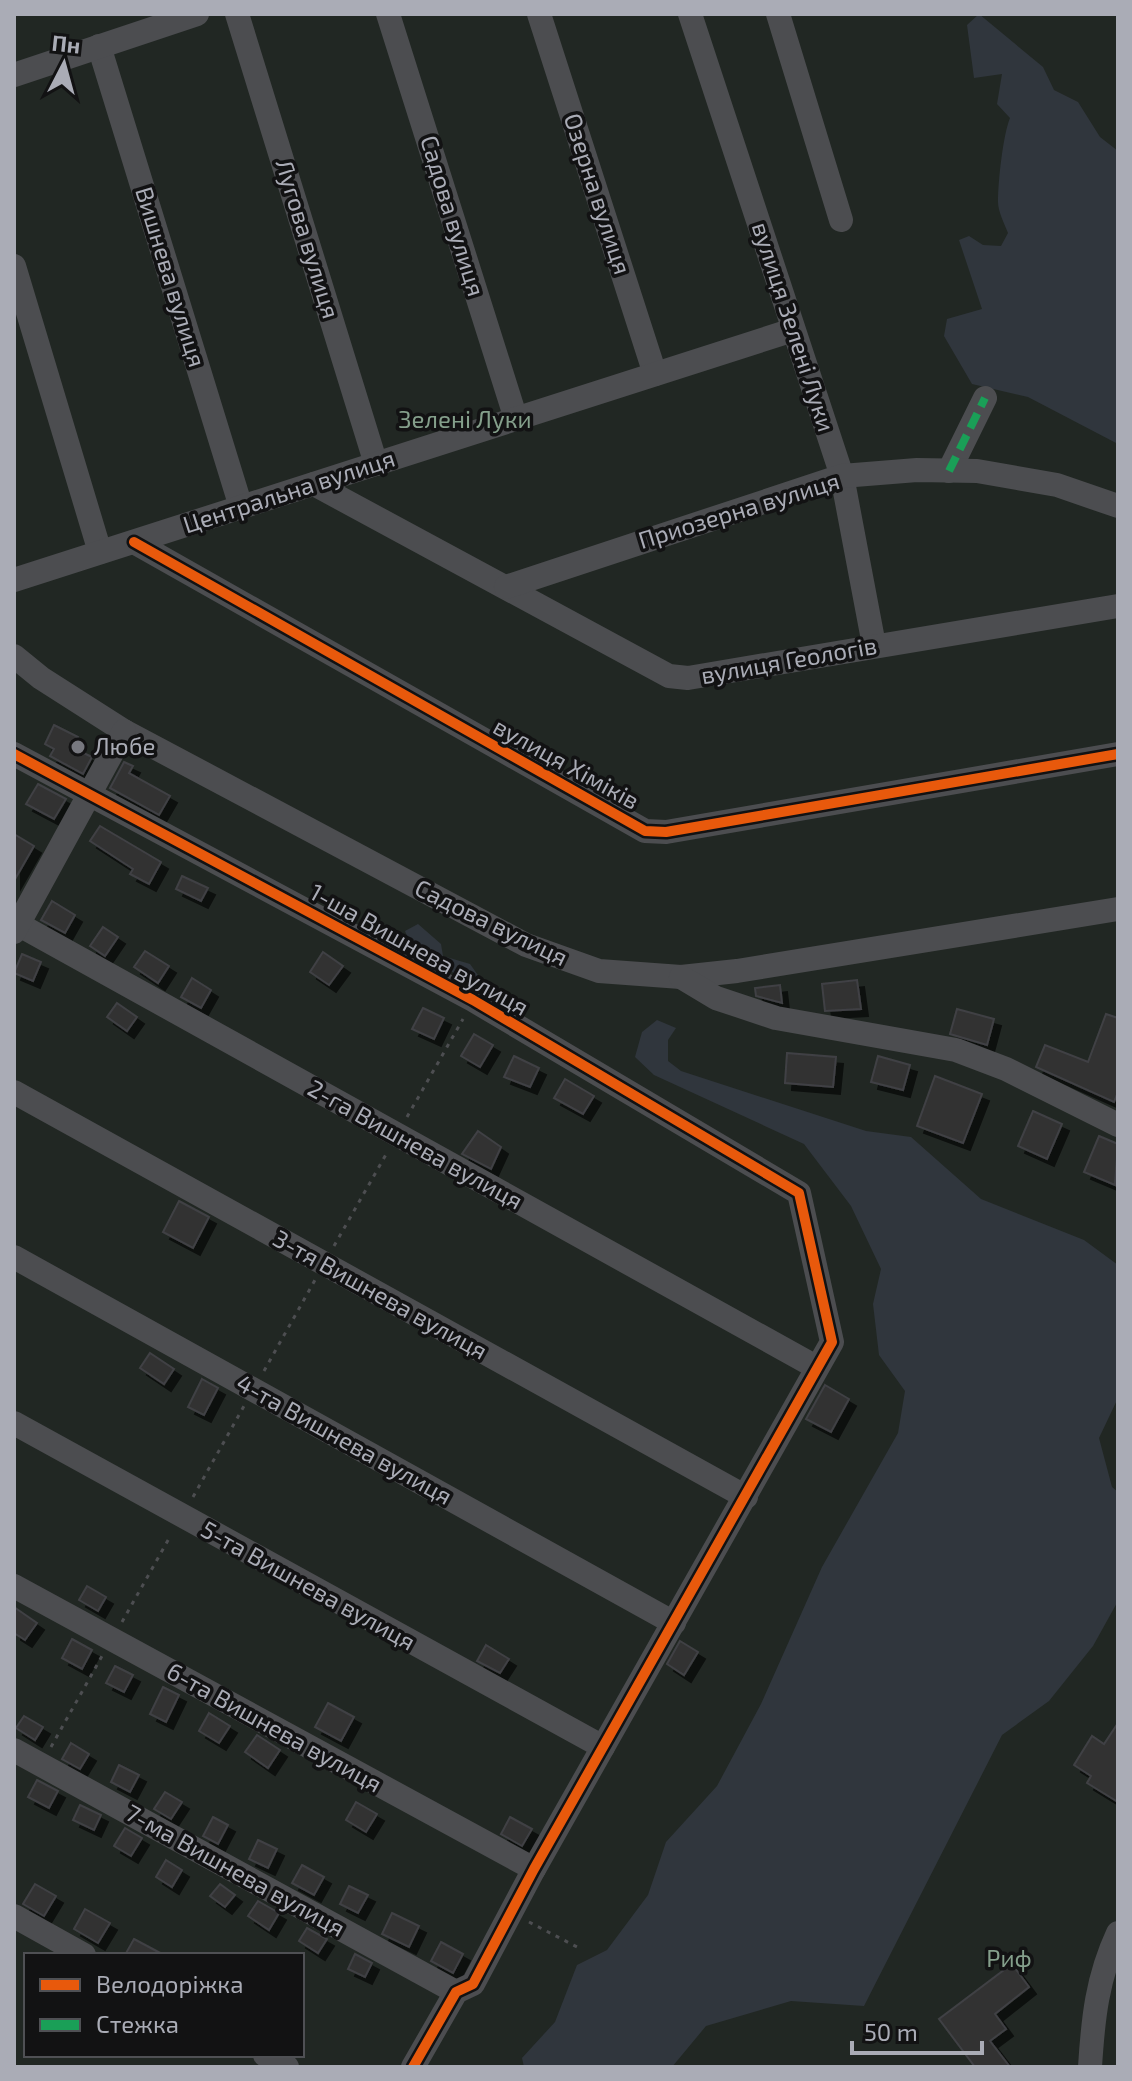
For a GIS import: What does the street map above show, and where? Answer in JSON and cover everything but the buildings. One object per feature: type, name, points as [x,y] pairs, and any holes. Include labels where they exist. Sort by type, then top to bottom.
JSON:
[{"type":"street","points":[[14,75],[197,14]]},
{"type":"street","name":"Лугова вулиця","points":[[237,14],[376,464]]},
{"type":"street","name":"Садова вулиця","points":[[388,14],[516,419]]},
{"type":"street","name":"Озерна вулиця","points":[[539,14],[655,374]]},
{"type":"street","name":"вулиця Зелені Луки","points":[[690,14],[842,476],[874,645]]},
{"type":"street","points":[[778,14],[841,220]]},
{"type":"street","name":"Вишнева вулиця","points":[[99,46],[241,507]]},
{"type":"street","points":[[14,266],[100,552]]},
{"type":"street","name":"Центральна вулиця","points":[[14,580],[793,330]]},
{"type":"street","points":[[949,471],[985,398]]},
{"type":"street","name":"Приозерна вулиця","points":[[506,587],[842,476],[977,471],[1057,485],[1118,506]]},
{"type":"street","name":"вулиця Геологів","points":[[314,484],[669,676],[688,678],[1118,606]]},
{"type":"street","name":"вулиця Хіміків","points":[[134,542],[645,831],[666,832],[1118,754]]},
{"type":"street","name":"Садова вулиця","points":[[14,656],[41,678],[124,731],[526,945],[599,971],[681,977],[1118,909]]},
{"type":"street","points":[[15,926],[124,731]]},
{"type":"street","name":"1-ша Вишнева вулиця","points":[[14,754],[473,1000],[799,1193],[832,1342],[816,1367]]},
{"type":"street","name":"2-га Вишнева вулиця","points":[[15,926],[816,1367]]},
{"type":"street","points":[[681,977],[716,998],[776,1018],[956,1050],[1006,1069],[1118,1125]]},
{"type":"street","name":"3-тя Вишнева вулиця","points":[[14,1092],[746,1497]]},
{"type":"street","name":"4-та Вишнева вулиця","points":[[14,1257],[674,1623]]},
{"type":"street","points":[[413,2067],[456,1992],[473,1984],[534,1869],[746,1497],[816,1367]]},
{"type":"street","name":"5-та Вишнева вулиця","points":[[14,1423],[603,1747]]},
{"type":"street","name":"6-та Вишнева вулиця","points":[[14,1586],[534,1869]]},
{"type":"street","name":"7-ма Вишнева вулиця","points":[[14,1750],[456,1992]]},
{"type":"street","points":[[14,1916],[80,1953]]},
{"type":"street","points":[[1090,2067],[1094,2002],[1105,1960],[1118,1933]]},
{"type":"street","points":[[269,2057],[287,2067]]},
{"type":"path","points":[[511,1912],[579,1948]]},
{"type":"green space","points":[[14,14],[1118,14],[1118,2067],[14,2067]]},
{"type":"shaded area","points":[[979,14],[1043,67],[1054,90],[1078,102],[1100,137],[1118,151],[1118,444],[1028,397],[972,384],[944,336],[947,319],[982,309],[959,240],[969,236],[983,245],[1001,246],[1008,233],[998,202],[1001,159],[1010,118],[997,104],[1002,74],[974,78],[967,25]]},
{"type":"shaded area","points":[[418,924],[441,944],[443,956],[470,964],[485,985],[473,985],[433,960],[425,967],[417,964],[420,949],[410,943],[405,931]]},
{"type":"shaded area","points":[[657,1020],[676,1028],[668,1040],[668,1061],[681,1071],[866,1131],[911,1137],[981,1199],[1084,1240],[1118,1265],[1118,1398],[1099,1438],[1112,1487],[1118,1492],[1118,1601],[1093,1646],[1049,1701],[1002,1735],[864,2006],[791,2001],[706,2026],[672,2067],[524,2067],[522,2058],[555,2022],[577,1965],[607,1950],[648,1895],[666,1842],[717,1786],[761,1704],[822,1567],[898,1433],[905,1391],[879,1355],[873,1304],[881,1269],[851,1206],[804,1144],[654,1075],[635,1057],[642,1032]]},
{"type":"marked path","points":[[949,471],[985,398]]},
{"type":"cycle path","points":[[134,542],[645,831],[666,832],[1118,754]]},
{"type":"cycle path","points":[[14,754],[473,1000],[799,1193],[832,1342],[534,1869],[473,1984],[456,1992],[413,2067]]},
{"type":"place","name":"Любе","points":[[78,747]]},
{"type":"park label","name":"Зелені Луки","points":[[465,420]]},
{"type":"park label","name":"Риф","points":[[1009,1959]]}]
